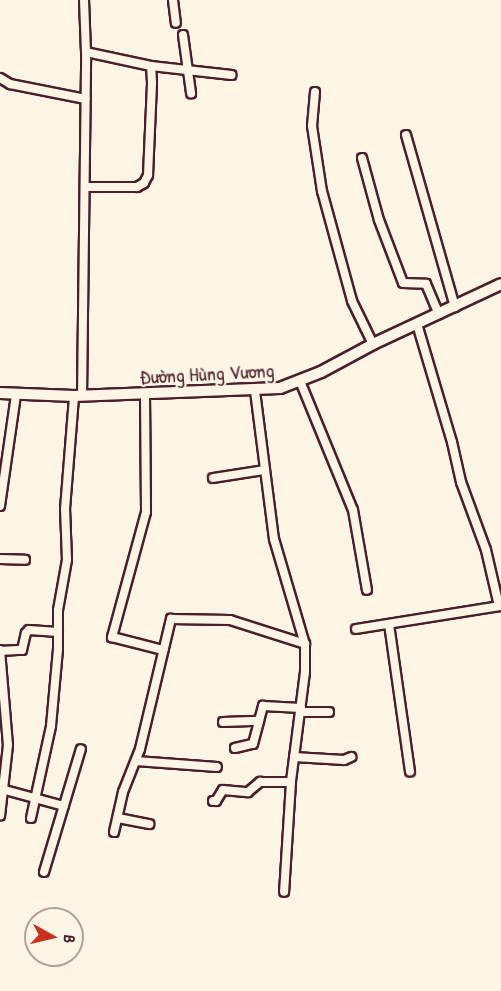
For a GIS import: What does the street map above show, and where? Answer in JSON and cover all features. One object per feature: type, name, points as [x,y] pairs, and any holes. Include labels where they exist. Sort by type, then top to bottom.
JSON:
[{"type":"street","points":[[31,818],[51,726],[58,610],[66,560],[65,509],[78,396],[85,187],[84,0]]},
{"type":"street","points":[[173,0],[176,23]]},
{"type":"street","points":[[183,35],[186,70],[191,93]]},
{"type":"street","points":[[86,52],[151,66],[231,75]]},
{"type":"street","points":[[85,187],[137,187],[144,183],[148,168],[151,66]]},
{"type":"street","points":[[0,78],[10,84],[86,99]]},
{"type":"street","points":[[315,92],[312,126],[322,191],[351,301],[373,344]]},
{"type":"street","points":[[405,135],[455,307]]},
{"type":"street","points":[[362,158],[379,220],[403,283],[426,284],[439,314]]},
{"type":"street","name":"Đường Hùng Vương","points":[[0,393],[78,396],[145,395],[280,388],[300,381],[373,344],[501,285]]},
{"type":"street","points":[[356,629],[500,606],[486,550],[461,482],[452,442],[417,324]]},
{"type":"street","points":[[300,381],[353,510],[367,590]]},
{"type":"street","points":[[255,391],[276,554],[295,604],[305,644],[301,710],[291,782],[284,892]]},
{"type":"street","points":[[1,501],[16,395]]},
{"type":"street","points":[[145,395],[146,512],[112,636],[163,650]]},
{"type":"street","points":[[213,478],[264,470]]},
{"type":"street","points":[[0,559],[25,560]]},
{"type":"street","points":[[114,832],[123,792],[136,761],[169,623],[175,618],[230,620],[305,644]]},
{"type":"street","points":[[389,624],[410,772]]},
{"type":"street","points":[[0,816],[5,790],[8,745],[0,650],[22,650],[29,630],[58,632]]},
{"type":"street","points":[[235,748],[253,744],[263,706],[329,712]]},
{"type":"street","points":[[223,722],[259,721]]},
{"type":"street","points":[[44,872],[81,748]]},
{"type":"street","points":[[294,758],[344,760],[351,757]]},
{"type":"street","points":[[136,761],[217,767]]},
{"type":"street","points":[[213,801],[216,801],[223,790],[248,792],[260,782],[291,782]]},
{"type":"street","points":[[5,790],[64,806]]},
{"type":"street","points":[[118,818],[149,824]]}]
